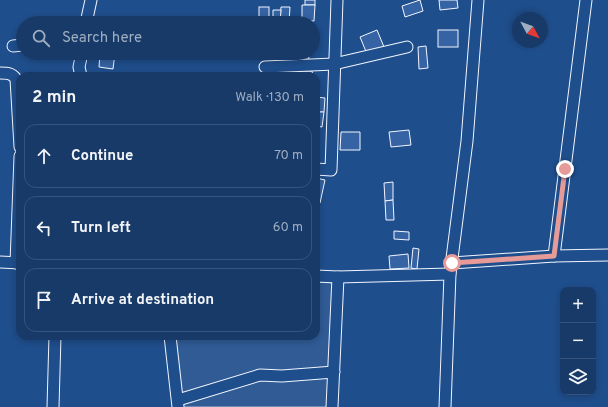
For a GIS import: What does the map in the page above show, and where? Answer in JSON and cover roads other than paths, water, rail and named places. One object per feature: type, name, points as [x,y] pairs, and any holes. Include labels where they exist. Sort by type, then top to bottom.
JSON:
[{"type":"street","points":[[88,16],[91,0]]},
{"type":"street","points":[[320,169],[331,170],[337,0]]},
{"type":"street","points":[[445,407],[451,269],[467,141],[478,0]]},
{"type":"street","points":[[554,256],[586,0]]},
{"type":"street","points":[[265,67],[334,64],[407,47]]},
{"type":"street","points":[[81,60],[81,72]]},
{"type":"street","points":[[0,73],[13,75],[16,79]]},
{"type":"street","points":[[320,276],[338,277],[451,269],[554,256],[608,255]]},
{"type":"street","points":[[0,262],[16,263]]},
{"type":"street","points":[[332,407],[338,277]]},
{"type":"street","points":[[54,407],[55,340]]},
{"type":"street","points":[[170,340],[178,404],[260,375],[282,376],[334,372]]}]
